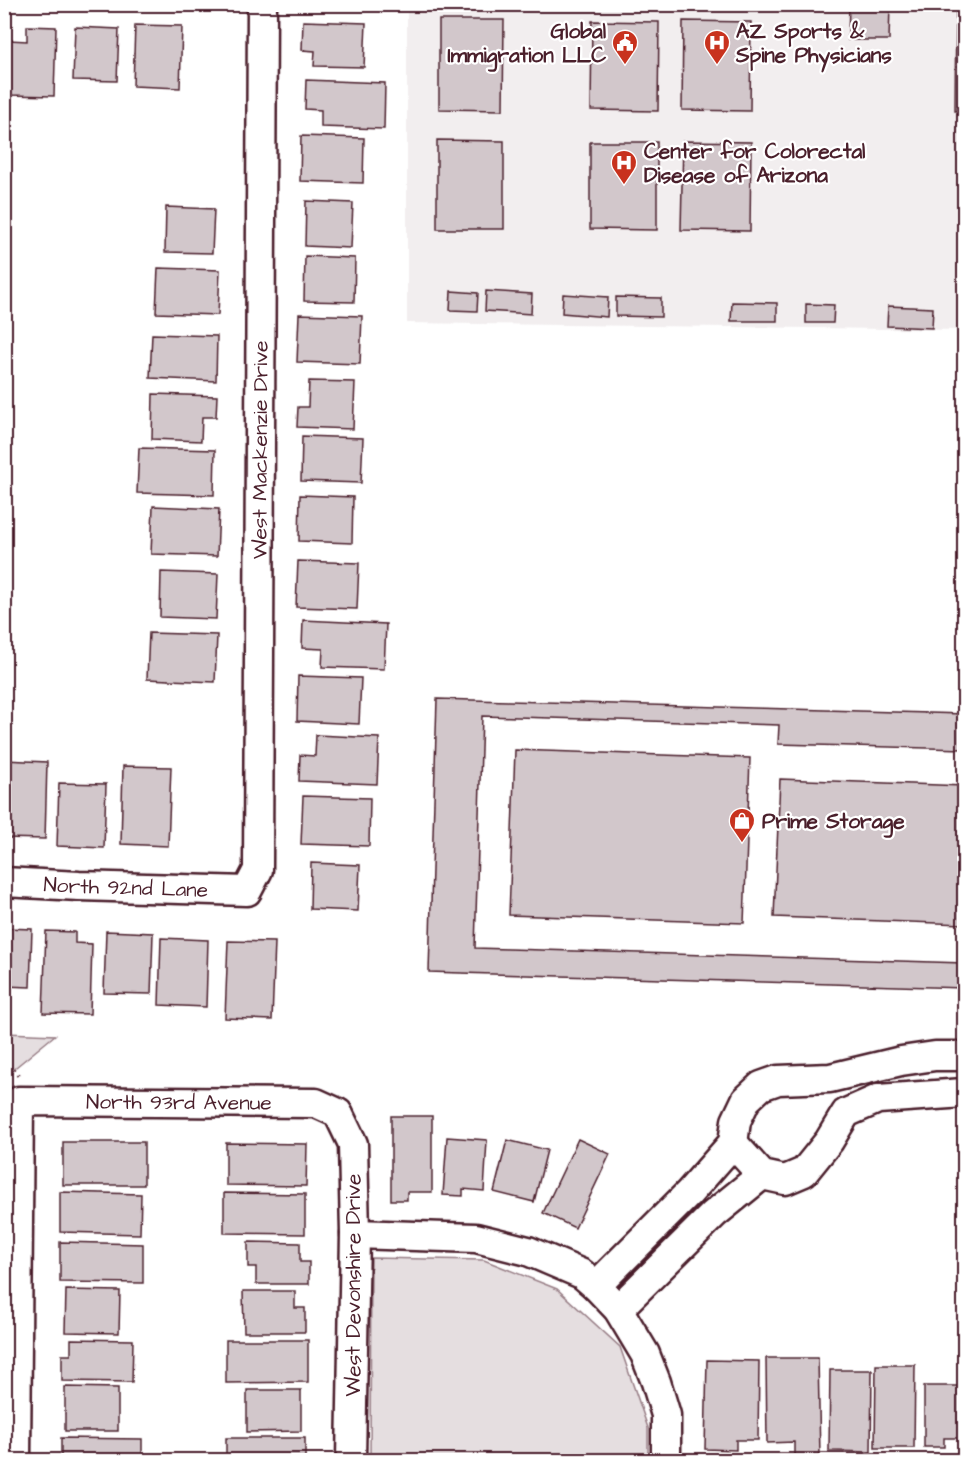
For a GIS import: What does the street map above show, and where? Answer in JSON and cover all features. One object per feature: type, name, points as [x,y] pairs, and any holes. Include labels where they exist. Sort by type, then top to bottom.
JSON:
[{"type":"street","name":"West Mackenzie Drive","points":[[247,891],[258,870],[262,4]]},
{"type":"street","name":"North 92nd Lane","points":[[4,882],[247,891]]},
{"type":"street","points":[[596,1286],[689,1193],[733,1143],[736,1121],[746,1100],[760,1086],[778,1080],[830,1078],[902,1061],[935,1056],[964,1056]]},
{"type":"street","points":[[733,1143],[762,1175],[785,1180],[804,1172],[829,1141],[846,1113],[878,1099],[964,1093]]},
{"type":"street","name":"North 93rd Avenue","points":[[16,1461],[19,1101],[316,1103],[338,1113]]},
{"type":"street","name":"West Devonshire Drive","points":[[338,1113],[353,1144],[355,1234],[351,1461]]},
{"type":"street","points":[[618,1309],[714,1214],[762,1175]]},
{"type":"street","points":[[355,1234],[476,1238],[528,1251],[582,1274],[618,1309],[645,1354],[666,1414],[666,1461]]},
{"type":"shaded area","points":[[407,5],[964,5],[964,330],[407,323]]},
{"type":"shaded area","points":[[5,1033],[55,1035],[5,1076]]},
{"type":"shaded area","points":[[371,1258],[484,1260],[557,1289],[620,1347],[648,1428],[648,1460],[370,1460]]},
{"type":"building","points":[[849,4],[890,4],[889,40],[848,40]]},
{"type":"building","points":[[956,4],[964,4],[964,111],[955,111]]},
{"type":"building","points":[[439,20],[504,20],[503,110],[439,109]]},
{"type":"building","points":[[303,21],[366,23],[364,67],[314,66],[315,51],[302,50]]},
{"type":"building","name":"Global Immigration LLC","points":[[592,21],[659,22],[658,111],[591,110]]},
{"type":"building","name":"AZ Sports & Spine Physicians","points":[[683,21],[751,22],[750,111],[682,110]]},
{"type":"building","points":[[135,25],[182,26],[180,88],[133,86]]},
{"type":"building","points":[[27,26],[56,27],[54,96],[8,95],[9,40],[27,41]]},
{"type":"building","points":[[75,27],[119,29],[117,81],[73,80]]},
{"type":"building","points":[[306,80],[385,83],[384,129],[321,127],[321,110],[305,109]]},
{"type":"building","points":[[301,136],[364,138],[363,183],[300,181]]},
{"type":"building","points":[[437,140],[504,141],[504,229],[437,229]]},
{"type":"building","points":[[683,141],[751,142],[750,231],[681,230]]},
{"type":"building","name":"Center for Colorectal Disease of Arizona","points":[[590,142],[657,142],[657,230],[590,229]]},
{"type":"building","points":[[306,201],[353,203],[351,248],[305,246]]},
{"type":"building","points":[[962,204],[964,204],[964,231],[961,231]]},
{"type":"building","points":[[166,207],[214,209],[212,253],[165,252]]},
{"type":"building","points":[[305,256],[355,258],[354,302],[304,301]]},
{"type":"building","points":[[158,268],[220,270],[218,315],[156,313]]},
{"type":"building","points":[[961,273],[964,273],[964,301],[961,301]]},
{"type":"building","points":[[451,291],[478,293],[477,311],[450,310]]},
{"type":"building","points":[[486,291],[532,294],[531,314],[485,311]]},
{"type":"building","points":[[563,294],[608,297],[607,317],[562,313]]},
{"type":"building","points":[[616,297],[661,298],[661,317],[616,316]]},
{"type":"building","points":[[732,302],[777,303],[777,321],[731,321]]},
{"type":"building","points":[[806,304],[834,305],[833,323],[806,323]]},
{"type":"building","points":[[888,306],[933,308],[932,328],[887,326]]},
{"type":"building","points":[[299,314],[362,316],[360,364],[297,362]]},
{"type":"building","points":[[152,334],[217,336],[216,381],[150,378]]},
{"type":"building","points":[[309,381],[355,382],[353,429],[297,427],[298,407],[308,407]]},
{"type":"building","points":[[153,394],[217,396],[216,417],[202,417],[201,441],[152,439]]},
{"type":"building","points":[[302,436],[363,438],[361,483],[301,481]]},
{"type":"building","points":[[139,448],[215,450],[214,495],[137,493]]},
{"type":"building","points":[[300,495],[353,497],[352,543],[299,541]]},
{"type":"building","points":[[153,506],[219,509],[217,556],[151,554]]},
{"type":"building","points":[[298,561],[359,563],[357,609],[296,607]]},
{"type":"building","points":[[161,572],[218,574],[216,619],[160,617]]},
{"type":"building","points":[[303,620],[386,624],[384,669],[322,667],[323,649],[302,648]]},
{"type":"building","points":[[149,633],[217,635],[215,682],[147,679]]},
{"type":"building","points":[[298,676],[361,678],[359,724],[297,721]]},
{"type":"building","points":[[437,699],[964,714],[964,749],[778,744],[779,725],[482,716],[475,948],[964,963],[964,988],[429,972]]},
{"type":"building","points":[[316,735],[379,738],[377,784],[299,781],[300,755],[315,756]]},
{"type":"building","points":[[515,750],[750,758],[744,923],[509,915]]},
{"type":"building","points":[[4,760],[47,762],[45,839],[4,838]]},
{"type":"building","points":[[123,766],[171,767],[168,846],[121,844]]},
{"type":"building","points":[[780,779],[964,786],[964,924],[774,917]]},
{"type":"building","points":[[59,783],[106,784],[104,848],[57,846]]},
{"type":"building","points":[[303,796],[370,798],[369,846],[301,844]]},
{"type":"building","points":[[311,863],[360,865],[358,911],[310,909]]},
{"type":"building","points":[[4,928],[32,929],[30,987],[4,986]]},
{"type":"building","points":[[46,931],[75,932],[75,943],[92,944],[90,1014],[43,1013]]},
{"type":"building","points":[[106,931],[153,933],[151,994],[104,993]]},
{"type":"building","points":[[161,938],[208,940],[206,1007],[159,1005]]},
{"type":"building","points":[[228,941],[275,942],[272,1020],[225,1018]]},
{"type":"building","points":[[391,1116],[432,1116],[432,1192],[407,1192],[407,1200],[391,1200]]},
{"type":"building","points":[[447,1137],[487,1140],[484,1191],[463,1189],[463,1196],[443,1195]]},
{"type":"building","points":[[578,1139],[610,1154],[575,1228],[543,1213]]},
{"type":"building","points":[[507,1140],[547,1150],[534,1202],[494,1192]]},
{"type":"building","points":[[63,1142],[144,1142],[144,1185],[63,1185]]},
{"type":"building","points":[[226,1143],[307,1144],[306,1186],[226,1185]]},
{"type":"building","points":[[60,1192],[141,1194],[140,1234],[60,1232]]},
{"type":"building","points":[[224,1193],[305,1194],[305,1234],[224,1233]]},
{"type":"building","points":[[60,1242],[143,1244],[143,1283],[60,1282]]},
{"type":"building","points":[[248,1242],[300,1243],[300,1262],[309,1262],[309,1284],[256,1284],[256,1267],[248,1267]]},
{"type":"building","points":[[66,1290],[120,1291],[119,1333],[65,1332]]},
{"type":"building","points":[[243,1291],[295,1291],[295,1308],[305,1308],[305,1332],[244,1332]]},
{"type":"building","points":[[71,1339],[133,1340],[132,1382],[62,1381],[62,1355],[71,1355]]},
{"type":"building","points":[[226,1340],[308,1340],[308,1382],[226,1383]]},
{"type":"building","points":[[766,1358],[818,1358],[820,1457],[794,1457],[794,1442],[767,1443]]},
{"type":"building","points":[[707,1360],[759,1361],[758,1440],[736,1440],[736,1450],[705,1449]]},
{"type":"building","points":[[876,1365],[915,1365],[914,1448],[875,1448]]},
{"type":"building","points":[[830,1370],[872,1370],[871,1452],[829,1451]]},
{"type":"building","points":[[924,1386],[964,1386],[964,1438],[944,1438],[944,1447],[924,1447]]},
{"type":"building","points":[[65,1387],[118,1388],[118,1431],[65,1431]]},
{"type":"building","points":[[247,1390],[301,1390],[301,1431],[247,1432]]},
{"type":"building","points":[[61,1438],[142,1439],[142,1460],[61,1460]]},
{"type":"building","points":[[226,1438],[305,1438],[305,1460],[226,1460]]},
{"type":"place","name":"Global Immigration LLC","points":[[625,66]]},
{"type":"place","name":"AZ Sports & Spine Physicians","points":[[717,66]]},
{"type":"place","name":"Center for Colorectal Disease of Arizona","points":[[624,186]]},
{"type":"place","name":"Prime Storage","points":[[742,844]]}]
